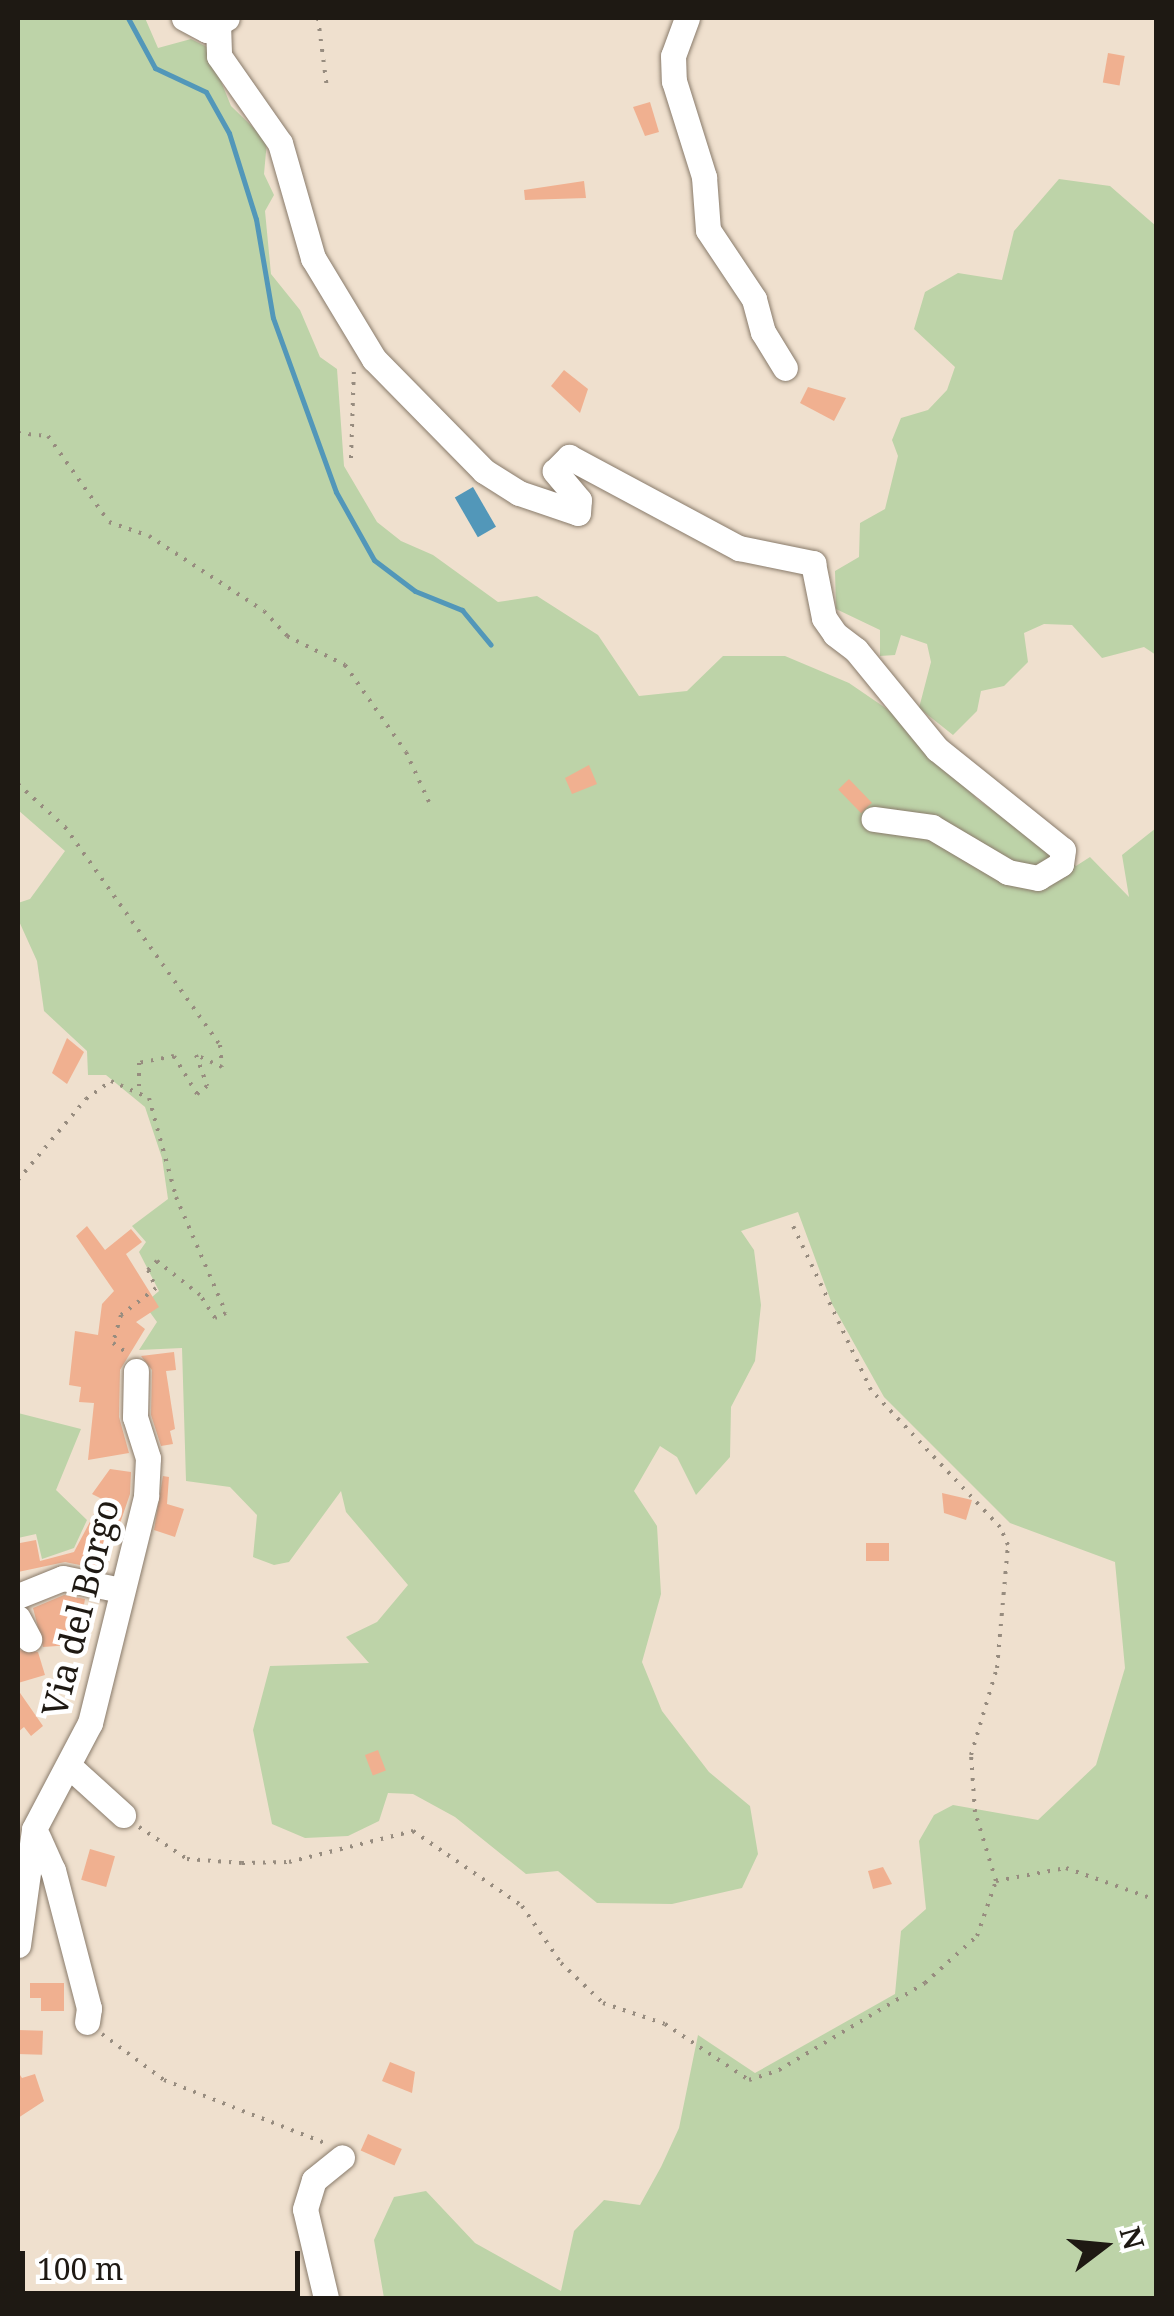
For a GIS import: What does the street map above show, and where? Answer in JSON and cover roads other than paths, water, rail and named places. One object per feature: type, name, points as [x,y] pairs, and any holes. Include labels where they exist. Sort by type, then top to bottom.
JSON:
[{"type":"street","points":[[184,18],[207,30],[222,20]]},
{"type":"street","points":[[686,18],[674,56],[674,81],[699,156],[708,230],[754,299],[763,332],[786,368]]},
{"type":"street","points":[[222,20],[219,56],[280,144],[313,258],[374,359],[484,471],[519,493],[578,513],[579,500],[555,471],[570,456],[739,548],[813,563],[824,618],[835,634],[856,650],[937,748],[1063,850],[1061,864],[1038,878],[1008,872],[932,826],[874,819]]},
{"type":"street","name":"Via del Borgo","points":[[18,1945],[26,1911],[26,1829],[68,1766],[104,1677],[148,1473],[135,1416],[136,1371]]},
{"type":"street","points":[[18,1596],[63,1578],[121,1590]]},
{"type":"street","points":[[68,1766],[123,1816]]},
{"type":"street","points":[[26,1829],[53,1870],[89,2008],[86,2022]]},
{"type":"street","points":[[326,2298],[305,2209],[314,2180],[342,2157]]},
{"type":"water","points":[[473,487],[496,527],[478,537],[455,498]]},
{"type":"waterway","points":[[128,18],[155,68],[206,92],[229,133],[256,219],[273,318],[336,492],[374,560],[415,591],[462,610],[491,645]]}]
